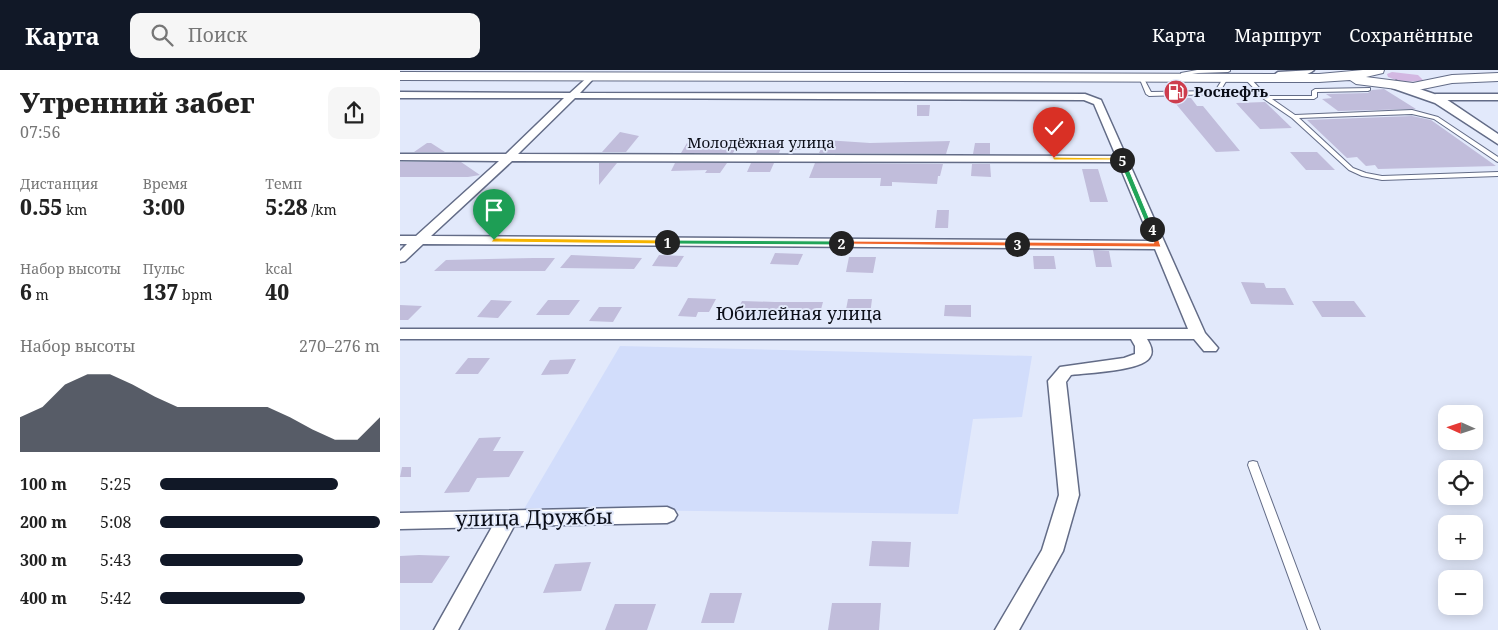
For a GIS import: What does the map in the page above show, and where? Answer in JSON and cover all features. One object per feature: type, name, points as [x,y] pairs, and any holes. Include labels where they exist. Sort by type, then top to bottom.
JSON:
[{"type":"main road","points":[[400,76],[1184,78],[1228,73],[1247,78],[1315,74],[1370,75],[1393,85]]},
{"type":"main road","points":[[1434,91],[1430,78],[1420,73],[1496,77]]},
{"type":"main road","points":[[1315,74],[1434,91],[1496,77]]},
{"type":"street","points":[[1228,73],[1315,74]]},
{"type":"street","points":[[400,258],[509,157],[591,77]]},
{"type":"street","points":[[1393,85],[1498,97]]},
{"type":"street","points":[[1434,91],[1498,140]]},
{"type":"street","points":[[400,95],[1085,97],[1098,102],[1158,245],[1198,334],[1210,348]]},
{"type":"street","name":"Молодёжная улица","points":[[400,157],[1122,159]]},
{"type":"street","points":[[400,240],[1158,245]]},
{"type":"street","name":"Юбилейная улица","points":[[400,334],[1198,334]]},
{"type":"street","points":[[1008,630],[1052,551],[1069,495],[1057,381],[1066,371],[1128,363],[1143,356],[1143,346],[1138,334]]},
{"type":"street","name":"улица Дружбы","points":[[400,522],[667,515]]},
{"type":"street","points":[[446,630],[507,519]]},
{"type":"lane","points":[[1141,77],[1149,94],[1217,92],[1228,73]]},
{"type":"lane","points":[[1266,98],[1314,97],[1315,91],[1370,75]]},
{"type":"lane","points":[[1247,78],[1266,98],[1294,117],[1351,169],[1364,175],[1382,178],[1498,174]]},
{"type":"lane","points":[[1294,117],[1412,112],[1426,114],[1436,118],[1498,160]]},
{"type":"lane","points":[[1483,150],[1498,150]]},
{"type":"lane","points":[[1253,465],[1314,630]]},
{"type":"shaded area","points":[[1392,72],[1418,75],[1424,81],[1401,82],[1388,77],[1387,74]]},
{"type":"shaded area","points":[[620,346],[1032,356],[1022,417],[973,419],[958,514],[524,509]]},
{"type":"building","points":[[1384,89],[1416,109],[1338,111],[1322,99],[1332,98],[1326,94],[1368,93],[1372,90]]},
{"type":"building","points":[[1171,98],[1191,98],[1197,106],[1203,106],[1240,151],[1216,152]]},
{"type":"building","points":[[1265,102],[1292,128],[1260,129],[1236,103]]},
{"type":"building","points":[[917,105],[930,105],[929,116],[917,116]]},
{"type":"building","points":[[1412,116],[1431,120],[1496,166],[1378,169],[1375,165],[1366,166],[1357,157],[1347,158],[1307,120]]},
{"type":"building","points":[[620,132],[639,136],[626,152],[602,152]]},
{"type":"building","points":[[797,139],[817,139],[813,150],[793,150]]},
{"type":"building","points":[[825,140],[870,143],[950,141],[946,154],[819,153]]},
{"type":"building","points":[[427,143],[431,143],[445,152],[414,152]]},
{"type":"building","points":[[687,143],[739,143],[733,153],[681,153]]},
{"type":"building","points":[[761,143],[783,143],[779,153],[756,153]]},
{"type":"building","points":[[975,143],[990,143],[990,154],[973,154]]},
{"type":"building","points":[[1290,152],[1317,152],[1335,170],[1306,170]]},
{"type":"building","points":[[400,162],[461,162],[480,175],[468,177],[400,177]]},
{"type":"building","points":[[599,163],[617,163],[599,185]]},
{"type":"building","points":[[675,163],[727,163],[720,173],[705,173],[707,170],[671,171]]},
{"type":"building","points":[[751,163],[774,163],[770,172],[747,172]]},
{"type":"building","points":[[815,163],[943,164],[937,184],[892,182],[892,186],[880,186],[881,178],[809,178]]},
{"type":"building","points":[[972,164],[990,164],[991,177],[971,176]]},
{"type":"building","points":[[1082,169],[1098,169],[1108,202],[1090,202]]},
{"type":"building","points":[[493,201],[511,201],[496,217],[477,217]]},
{"type":"building","points":[[937,210],[949,210],[948,228],[935,228]]},
{"type":"building","points":[[1093,250],[1109,251],[1112,267],[1096,267]]},
{"type":"building","points":[[775,253],[803,254],[798,265],[770,264]]},
{"type":"building","points":[[571,255],[642,258],[634,269],[560,268]]},
{"type":"building","points":[[659,255],[684,256],[677,267],[652,266]]},
{"type":"building","points":[[1033,256],[1054,256],[1056,269],[1034,269]]},
{"type":"building","points":[[849,257],[876,257],[873,273],[846,272]]},
{"type":"building","points":[[555,258],[545,271],[434,271],[446,260]]},
{"type":"building","points":[[1241,282],[1264,283],[1266,288],[1285,288],[1294,305],[1251,304]]},
{"type":"building","points":[[688,298],[716,299],[709,312],[698,312],[696,317],[678,316]]},
{"type":"building","points":[[848,299],[872,299],[870,315],[845,315]]},
{"type":"building","points":[[491,300],[512,301],[498,318],[477,317]]},
{"type":"building","points":[[548,300],[580,300],[569,315],[536,315]]},
{"type":"building","points":[[742,301],[823,302],[820,313],[736,313]]},
{"type":"building","points":[[1312,301],[1354,301],[1366,317],[1322,317]]},
{"type":"building","points":[[400,305],[422,306],[408,320],[400,320]]},
{"type":"building","points":[[945,305],[971,305],[971,317],[944,316]]},
{"type":"building","points":[[599,307],[622,307],[613,322],[589,321]]},
{"type":"building","points":[[468,358],[490,358],[478,374],[455,374]]},
{"type":"building","points":[[576,359],[568,374],[541,375],[550,360]]},
{"type":"building","points":[[501,437],[493,451],[524,451],[509,477],[477,478],[469,492],[444,493],[479,438]]},
{"type":"building","points":[[402,467],[411,467],[411,477],[400,477]]},
{"type":"building","points":[[872,541],[911,542],[909,567],[869,566]]},
{"type":"building","points":[[400,556],[450,556],[432,583],[400,583]]},
{"type":"building","points":[[591,562],[581,591],[543,593],[555,564]]},
{"type":"building","points":[[710,593],[742,593],[734,623],[701,623]]},
{"type":"building","points":[[832,603],[881,603],[879,630],[828,630]]},
{"type":"building","points":[[615,604],[656,604],[647,630],[605,630]]},
{"type":"place","name":"Роснефть","points":[[1176,92]]},
{"type":"route","points":[[494,240],[1158,245],[1122,159],[1054,158]]}]
